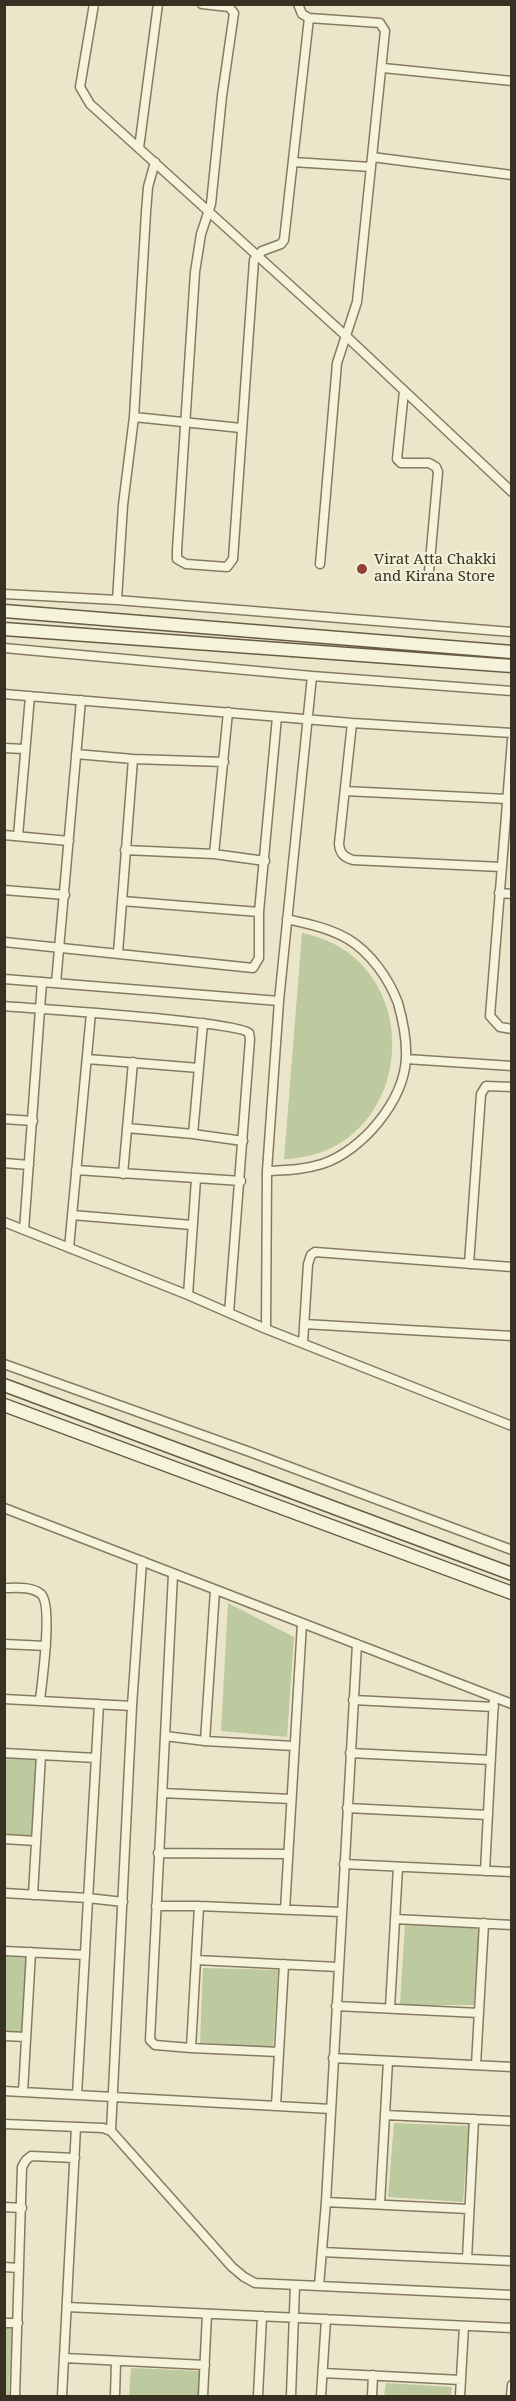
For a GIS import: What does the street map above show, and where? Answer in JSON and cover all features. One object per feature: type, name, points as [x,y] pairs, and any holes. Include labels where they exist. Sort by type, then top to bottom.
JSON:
[{"type":"street","points":[[94,4],[80,87],[90,104],[346,336],[512,492]]},
{"type":"street","points":[[140,148],[158,4]]},
{"type":"street","points":[[202,4],[229,7],[234,13],[225,70],[209,212],[201,234],[196,264],[177,556],[180,562],[186,564],[227,567],[230,565],[254,260],[257,255],[281,244],[284,240],[309,18]]},
{"type":"street","points":[[298,4],[302,14],[309,18],[375,22],[382,24],[385,31],[383,68],[357,302],[337,363],[320,564]]},
{"type":"street","points":[[383,68],[512,81]]},
{"type":"street","points":[[117,600],[123,505],[134,417],[144,232],[148,187],[155,162]]},
{"type":"street","points":[[293,162],[371,162],[512,175]]},
{"type":"street","points":[[404,391],[397,459],[401,463],[429,463],[436,466],[438,472],[429,572]]},
{"type":"street","points":[[134,417],[241,428]]},
{"type":"street","points":[[4,594],[117,600],[512,632]]},
{"type":"street","points":[[4,611],[512,652]]},
{"type":"street","points":[[4,629],[512,666]]},
{"type":"street","points":[[4,648],[312,676],[512,691]]},
{"type":"street","points":[[266,1329],[267,1171],[279,1001],[312,676]]},
{"type":"street","points":[[4,694],[352,723],[512,733]]},
{"type":"street","points":[[18,836],[30,696]]},
{"type":"street","points":[[56,983],[81,700]]},
{"type":"street","points":[[214,854],[228,712]]},
{"type":"street","points":[[4,942],[253,968],[259,958],[259,912],[277,717]]},
{"type":"street","points":[[352,723],[339,844],[339,850],[345,858],[501,867]]},
{"type":"street","points":[[512,740],[490,1016],[500,1027],[512,1029]]},
{"type":"street","points":[[4,748],[25,749]]},
{"type":"street","points":[[76,754],[133,759],[224,762]]},
{"type":"street","points":[[118,953],[133,759]]},
{"type":"street","points":[[345,791],[507,800]]},
{"type":"street","points":[[4,835],[69,841]]},
{"type":"street","points":[[125,850],[214,854],[265,861]]},
{"type":"street","points":[[4,890],[64,895]]},
{"type":"street","points":[[499,894],[512,894]]},
{"type":"street","points":[[122,901],[259,912]]},
{"type":"street","points":[[267,1171],[296,1170],[324,1163],[349,1150],[371,1132],[388,1109],[400,1083],[406,1059],[404,1022],[393,990],[375,962],[350,940],[340,935],[320,926],[288,919]]},
{"type":"street","points":[[4,979],[279,1001]]},
{"type":"street","points":[[24,1230],[42,1009],[42,982]]},
{"type":"street","points":[[4,1006],[240,1027],[249,1033],[229,1313]]},
{"type":"street","points":[[69,1248],[91,1013]]},
{"type":"street","points":[[193,1134],[203,1023]]},
{"type":"street","points":[[87,1059],[199,1068]]},
{"type":"street","points":[[406,1059],[512,1066]]},
{"type":"street","points":[[123,1174],[133,1062]]},
{"type":"street","points":[[469,1264],[481,1094],[486,1086],[512,1087]]},
{"type":"street","points":[[4,1119],[33,1121]]},
{"type":"street","points":[[127,1128],[243,1141]]},
{"type":"street","points":[[4,1163],[29,1165]]},
{"type":"street","points":[[76,1170],[240,1181]]},
{"type":"street","points":[[188,1295],[196,1179]]},
{"type":"street","points":[[72,1215],[192,1225]]},
{"type":"street","points":[[4,1222],[512,1426]]},
{"type":"street","points":[[303,1343],[308,1264],[311,1255],[315,1252],[512,1267]]},
{"type":"street","points":[[304,1324],[512,1336]]},
{"type":"street","points":[[4,1364],[250,1452],[512,1550]]},
{"type":"street","points":[[4,1385],[512,1574]]},
{"type":"street","points":[[4,1405],[512,1593]]},
{"type":"street","points":[[4,1508],[357,1644],[494,1702]]},
{"type":"street","points":[[111,2131],[132,1706],[142,1561]]},
{"type":"street","points":[[172,1574],[150,2042],[191,2048],[279,2052]]},
{"type":"street","points":[[4,1587],[32,1589],[44,1596],[46,1646],[40,1700]]},
{"type":"street","points":[[205,1741],[215,1590]]},
{"type":"street","points":[[285,1910],[302,1623]]},
{"type":"street","points":[[4,1644],[46,1646]]},
{"type":"street","points":[[319,2286],[326,2202],[357,1644]]},
{"type":"street","points":[[4,1699],[132,1706]]},
{"type":"street","points":[[353,1700],[512,1704]]},
{"type":"street","points":[[485,1871],[494,1702]]},
{"type":"street","points":[[77,2094],[99,1704]]},
{"type":"street","points":[[165,1736],[205,1741],[294,1746]]},
{"type":"street","points":[[4,1753],[96,1758]]},
{"type":"street","points":[[350,1753],[491,1760]]},
{"type":"street","points":[[33,1895],[41,1755]]},
{"type":"street","points":[[162,1793],[291,1799]]},
{"type":"street","points":[[347,1808],[488,1815]]},
{"type":"street","points":[[4,1839],[36,1840]]},
{"type":"street","points":[[158,1853],[288,1854]]},
{"type":"street","points":[[344,1864],[512,1872]]},
{"type":"street","points":[[390,2008],[398,1867]]},
{"type":"street","points":[[4,1893],[123,1902]]},
{"type":"street","points":[[156,1906],[341,1912]]},
{"type":"street","points":[[191,2048],[199,1906]]},
{"type":"street","points":[[395,1919],[512,1924]]},
{"type":"street","points":[[476,2065],[484,1923]]},
{"type":"street","points":[[4,1951],[85,1955]]},
{"type":"street","points":[[23,2091],[31,1952]]},
{"type":"street","points":[[196,1960],[339,1967]]},
{"type":"street","points":[[276,2106],[284,1964]]},
{"type":"street","points":[[336,2006],[479,2013]]},
{"type":"street","points":[[4,2036],[26,2037]]},
{"type":"street","points":[[333,2058],[512,2067]]},
{"type":"street","points":[[380,2204],[388,2061]]},
{"type":"street","points":[[4,2091],[331,2109]]},
{"type":"street","points":[[385,2115],[512,2121]]},
{"type":"street","points":[[467,2259],[474,2119]]},
{"type":"street","points":[[4,2124],[103,2128],[111,2131],[232,2266],[255,2283],[512,2295]]},
{"type":"street","points":[[62,2397],[76,2127]]},
{"type":"street","points":[[15,2397],[22,2167],[31,2156],[75,2158]]},
{"type":"street","points":[[326,2202],[469,2209]]},
{"type":"street","points":[[4,2207],[22,2208]]},
{"type":"street","points":[[322,2252],[512,2261]]},
{"type":"street","points":[[4,2267],[19,2268]]},
{"type":"street","points":[[291,2397],[295,2285]]},
{"type":"street","points":[[67,2307],[512,2328]]},
{"type":"street","points":[[203,2397],[207,2314]]},
{"type":"street","points":[[258,2397],[262,2316]]},
{"type":"street","points":[[321,2397],[326,2319]]},
{"type":"street","points":[[4,2323],[18,2323]]},
{"type":"street","points":[[460,2397],[464,2326]]},
{"type":"street","points":[[64,2358],[205,2365]]},
{"type":"street","points":[[115,2397],[116,2361]]},
{"type":"street","points":[[323,2373],[461,2380]]},
{"type":"street","points":[[372,2397],[373,2375]]},
{"type":"street","points":[[511,2397],[512,2385]]},
{"type":"green space","points":[[302,933],[344,950],[373,979],[389,1015],[392,1055],[383,1093],[361,1126],[328,1149],[284,1159]]},
{"type":"green space","points":[[228,1603],[294,1637],[287,1737],[221,1731]]},
{"type":"green space","points":[[4,1758],[36,1760],[32,1836],[5,1834]]},
{"type":"green space","points":[[405,1924],[479,1928],[474,2005],[400,2005]]},
{"type":"green space","points":[[4,1956],[27,1958],[22,2033],[5,2032]]},
{"type":"green space","points":[[203,1968],[278,1970],[273,2048],[200,2043]]},
{"type":"green space","points":[[394,2123],[469,2126],[463,2202],[388,2197]]},
{"type":"green space","points":[[5,2328],[12,2328],[9,2396],[5,2396]]},
{"type":"green space","points":[[131,2368],[200,2371],[198,2396],[129,2396]]},
{"type":"green space","points":[[386,2383],[452,2387],[451,2396],[384,2396]]},
{"type":"place","name":"Virat Atta Chakki and Kirana Store","points":[[362,569]]}]
